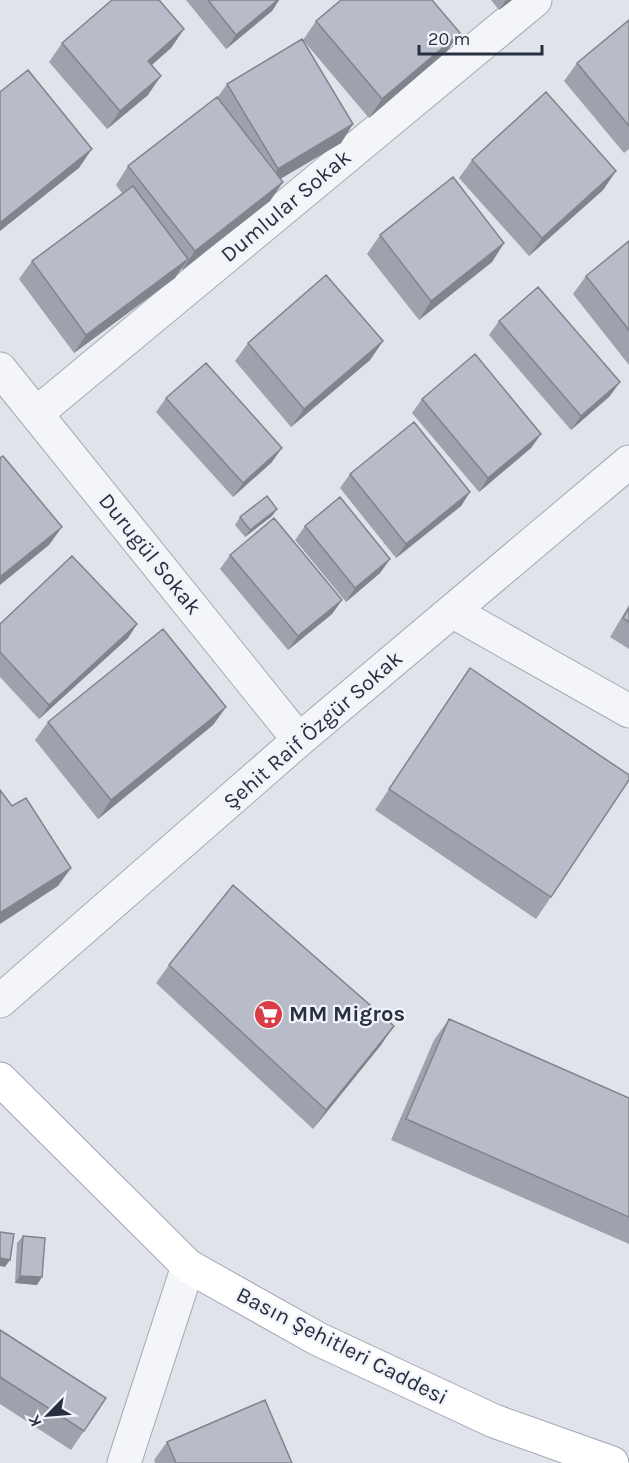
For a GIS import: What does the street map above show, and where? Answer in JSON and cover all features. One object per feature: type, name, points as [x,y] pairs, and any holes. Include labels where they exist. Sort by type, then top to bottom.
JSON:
[{"type":"main road","name":"Basın Şehitleri Caddesi","points":[[0,1079],[188,1266],[318,1339],[494,1420],[612,1463]]},
{"type":"street","name":"Dumlular Sokak","points":[[37,413],[535,0]]},
{"type":"street","name":"Durugül Sokak","points":[[0,369],[299,740]]},
{"type":"street","name":"Şehit Raif Özgür Sokak","points":[[0,1001],[299,740],[629,462]]},
{"type":"street","points":[[452,611],[629,711]]},
{"type":"street","points":[[124,1463],[188,1266]]},
{"type":"building","points":[[112,0],[159,0],[184,29],[148,61],[161,76],[120,111],[62,43]]},
{"type":"building","points":[[208,0],[278,0],[236,35]]},
{"type":"building","points":[[341,0],[432,0],[460,33],[382,99],[316,21]]},
{"type":"building","points":[[629,20],[629,126],[577,63]]},
{"type":"building","points":[[302,39],[353,124],[278,169],[227,84]]},
{"type":"building","points":[[28,70],[92,149],[0,223],[0,92]]},
{"type":"building","points":[[546,92],[616,171],[542,238],[472,160]]},
{"type":"building","points":[[217,97],[283,182],[195,251],[128,166]]},
{"type":"building","points":[[453,177],[504,243],[431,301],[380,235]]},
{"type":"building","points":[[133,186],[188,259],[86,335],[32,261]]},
{"type":"building","points":[[629,241],[629,330],[586,276]]},
{"type":"building","points":[[326,275],[383,341],[304,409],[248,343]]},
{"type":"building","points":[[538,287],[620,382],[581,416],[499,321]]},
{"type":"building","points":[[475,354],[541,434],[488,478],[422,399]]},
{"type":"building","points":[[206,363],[282,448],[243,483],[166,398]]},
{"type":"building","points":[[414,422],[470,492],[406,544],[350,474]]},
{"type":"building","points":[[3,456],[62,527],[0,577],[0,458]]},
{"type":"building","points":[[267,496],[277,509],[250,530],[240,517]]},
{"type":"building","points":[[340,497],[390,559],[355,588],[305,526]]},
{"type":"building","points":[[274,518],[342,600],[298,636],[230,555]]},
{"type":"building","points":[[72,556],[137,624],[49,705],[0,652],[0,624]]},
{"type":"building","points":[[629,608],[629,622],[623,618]]},
{"type":"building","points":[[163,629],[226,707],[111,800],[48,722]]},
{"type":"building","points":[[470,668],[629,775],[629,780],[551,897],[389,789]]},
{"type":"building","points":[[0,790],[12,806],[26,798],[71,868],[0,913]]},
{"type":"building","name":"MM Migros","points":[[233,885],[394,1026],[326,1110],[169,965]]},
{"type":"building","points":[[449,1019],[629,1098],[629,1217],[406,1119]]},
{"type":"building","points":[[0,1232],[14,1234],[10,1260],[0,1258]]},
{"type":"building","points":[[23,1236],[45,1238],[42,1277],[20,1276]]},
{"type":"building","points":[[0,1330],[106,1398],[84,1431],[0,1377]]},
{"type":"building","points":[[265,1400],[292,1463],[176,1463],[167,1442]]},
{"type":"place","name":"MM Migros","points":[[268,1014]]}]
